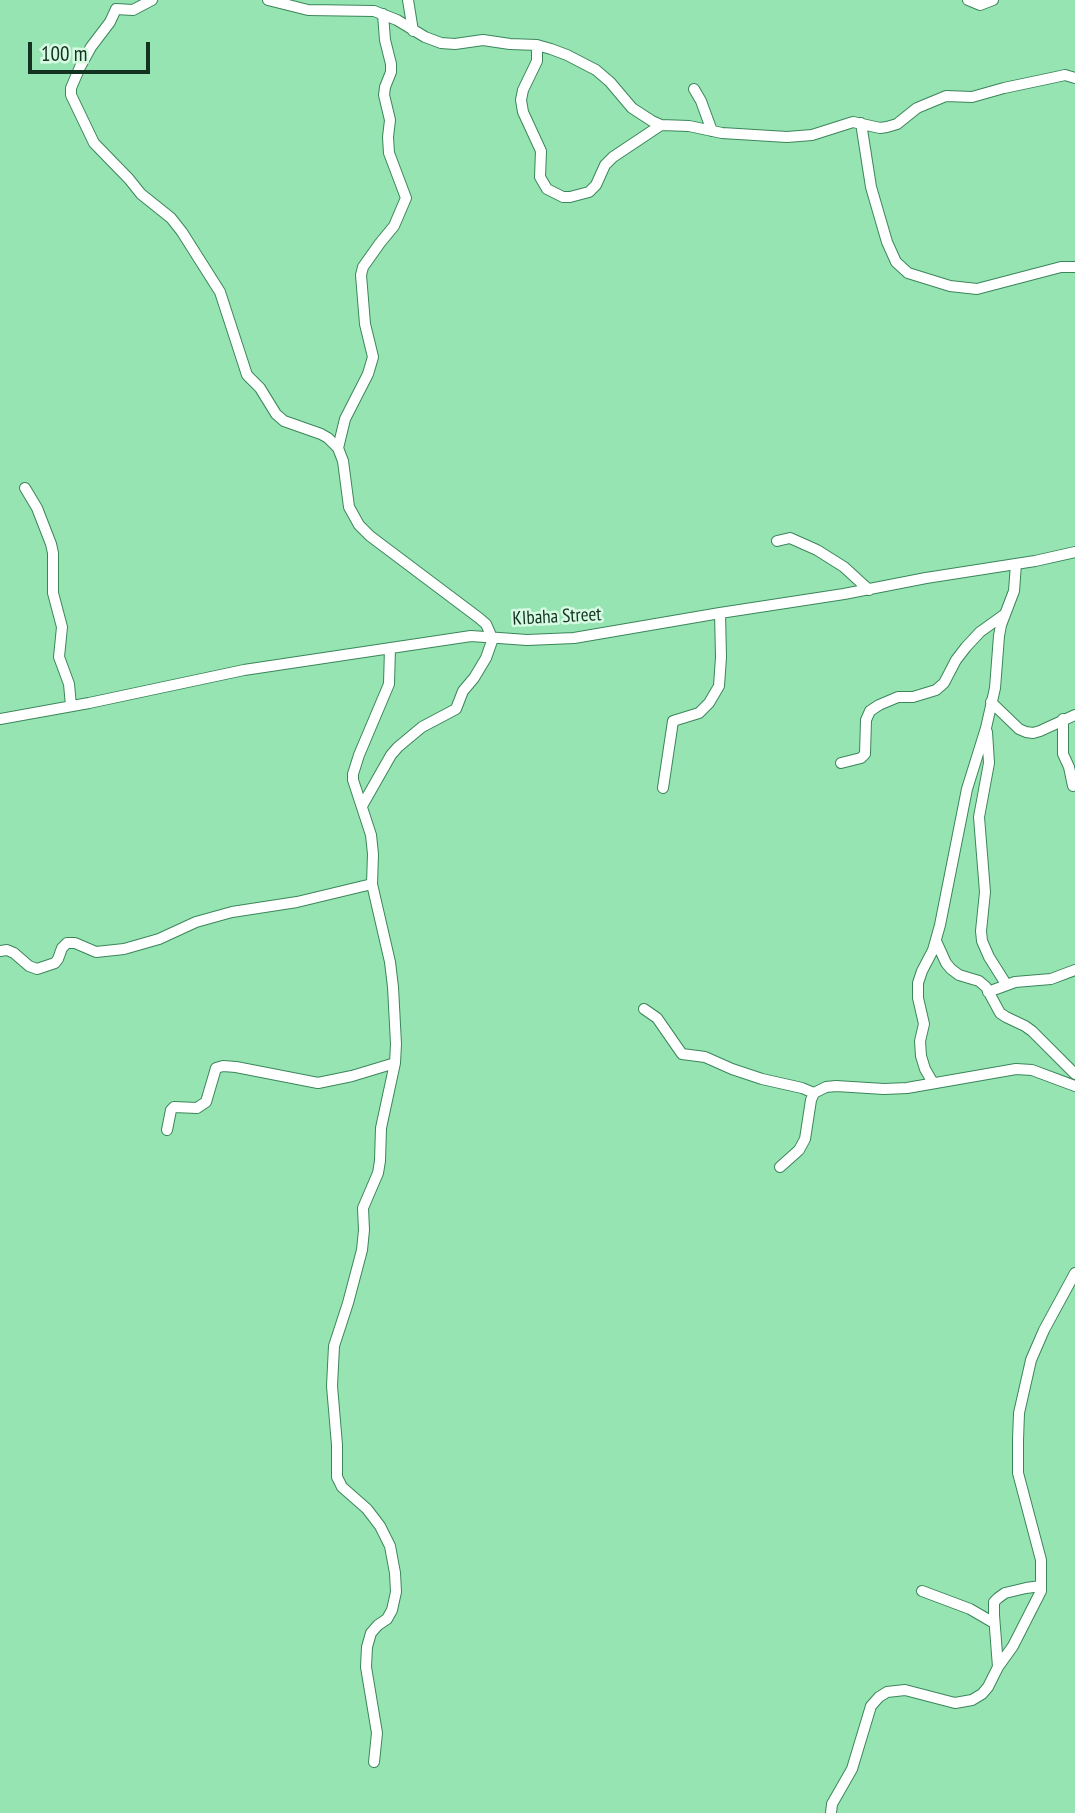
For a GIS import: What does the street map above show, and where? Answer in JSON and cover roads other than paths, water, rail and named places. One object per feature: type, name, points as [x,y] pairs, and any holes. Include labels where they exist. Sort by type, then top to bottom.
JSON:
[{"type":"street","points":[[152,0],[134,10],[116,9],[79,67],[71,95],[94,143],[141,194],[171,218],[210,274],[222,299],[247,375],[257,384],[276,414],[284,421],[321,434],[338,448],[343,461],[349,507],[359,525],[479,618],[488,628],[491,637],[486,658],[463,691],[456,709],[422,727],[397,747],[362,806]]},
{"type":"street","points":[[268,0],[308,10],[362,9],[383,14],[440,43],[482,40],[537,45],[568,54],[596,70],[632,108],[661,125],[680,125],[746,135],[819,134],[847,123],[880,128],[897,124],[917,108],[935,99],[947,96],[977,97],[1004,88],[1065,75],[1075,78]]},
{"type":"street","points":[[408,0],[413,31]]},
{"type":"street","points":[[968,0],[980,5],[993,0]]},
{"type":"street","points":[[338,448],[345,419],[368,374],[373,357],[365,324],[361,275],[363,267],[394,226],[406,198],[389,153],[390,120],[384,95],[391,64],[385,40],[383,14]]},
{"type":"street","points":[[537,45],[537,61],[521,100],[523,113],[541,151],[540,177],[547,189],[562,197],[589,192],[596,185],[605,165],[661,125]]},
{"type":"street","points":[[694,89],[712,131]]},
{"type":"street","points":[[861,123],[871,187],[887,242],[896,262],[908,273],[950,286],[977,289],[1061,267],[1075,267]]},
{"type":"street","points":[[25,488],[37,508],[53,553],[53,593],[62,628],[59,657],[69,684],[71,706]]},
{"type":"street","points":[[777,541],[790,538],[817,550],[844,567],[869,590]]},
{"type":"street","name":"KIbaha Street","points":[[0,719],[244,670],[461,637],[527,640],[574,638],[869,590],[1075,552]]},
{"type":"street","points":[[933,1083],[921,1056],[920,1041],[924,1024],[918,983],[936,941],[968,789],[986,728],[996,678],[999,636],[1014,591],[1016,564]]},
{"type":"street","points":[[663,788],[673,721],[699,713],[709,704],[719,687],[720,613]]},
{"type":"street","points":[[841,763],[861,758],[865,754],[866,720],[870,711],[898,698],[913,697],[936,690],[944,683],[956,660],[979,632],[1005,614]]},
{"type":"street","points":[[374,1762],[376,1732],[366,1667],[367,1647],[371,1633],[387,1619],[392,1610],[396,1591],[395,1573],[390,1546],[380,1526],[368,1509],[342,1487],[337,1478],[333,1362],[334,1346],[362,1250],[363,1208],[378,1173],[381,1128],[395,1063],[393,987],[386,940],[372,884],[371,835],[353,774],[389,684],[390,648]]},
{"type":"street","points":[[991,702],[1018,729],[1026,732],[1040,731],[1075,715]]},
{"type":"street","points":[[1063,719],[1063,754],[1073,786]]},
{"type":"street","points":[[986,728],[989,763],[979,817],[985,882],[981,931],[986,951],[1006,984]]},
{"type":"street","points":[[0,951],[7,950],[37,969],[55,963],[67,943],[75,943],[96,952],[124,949],[159,939],[195,922],[232,912],[297,902],[372,884]]},
{"type":"street","points":[[936,941],[951,969],[979,981],[986,987],[1000,1013],[1032,1031],[1075,1074]]},
{"type":"street","points":[[988,992],[1006,984],[1051,979],[1075,970]]},
{"type":"street","points":[[644,1009],[657,1018],[682,1054],[705,1057],[762,1079],[814,1093]]},
{"type":"street","points":[[167,1130],[174,1107],[197,1108],[206,1102],[216,1068],[236,1067],[318,1083],[395,1063]]},
{"type":"street","points":[[780,1167],[799,1150],[805,1139],[811,1100],[820,1088],[907,1088],[1016,1069],[1032,1070],[1075,1086]]},
{"type":"street","points":[[831,1813],[832,1804],[852,1769],[871,1706],[879,1697],[887,1692],[905,1690],[954,1703],[972,1700],[982,1694],[1028,1619],[1041,1591],[1041,1560],[1018,1473],[1019,1413],[1031,1360],[1075,1273]]},
{"type":"street","points":[[998,1667],[995,1602],[1005,1593],[1041,1587]]},
{"type":"street","points":[[922,1591],[970,1609],[994,1623]]}]
